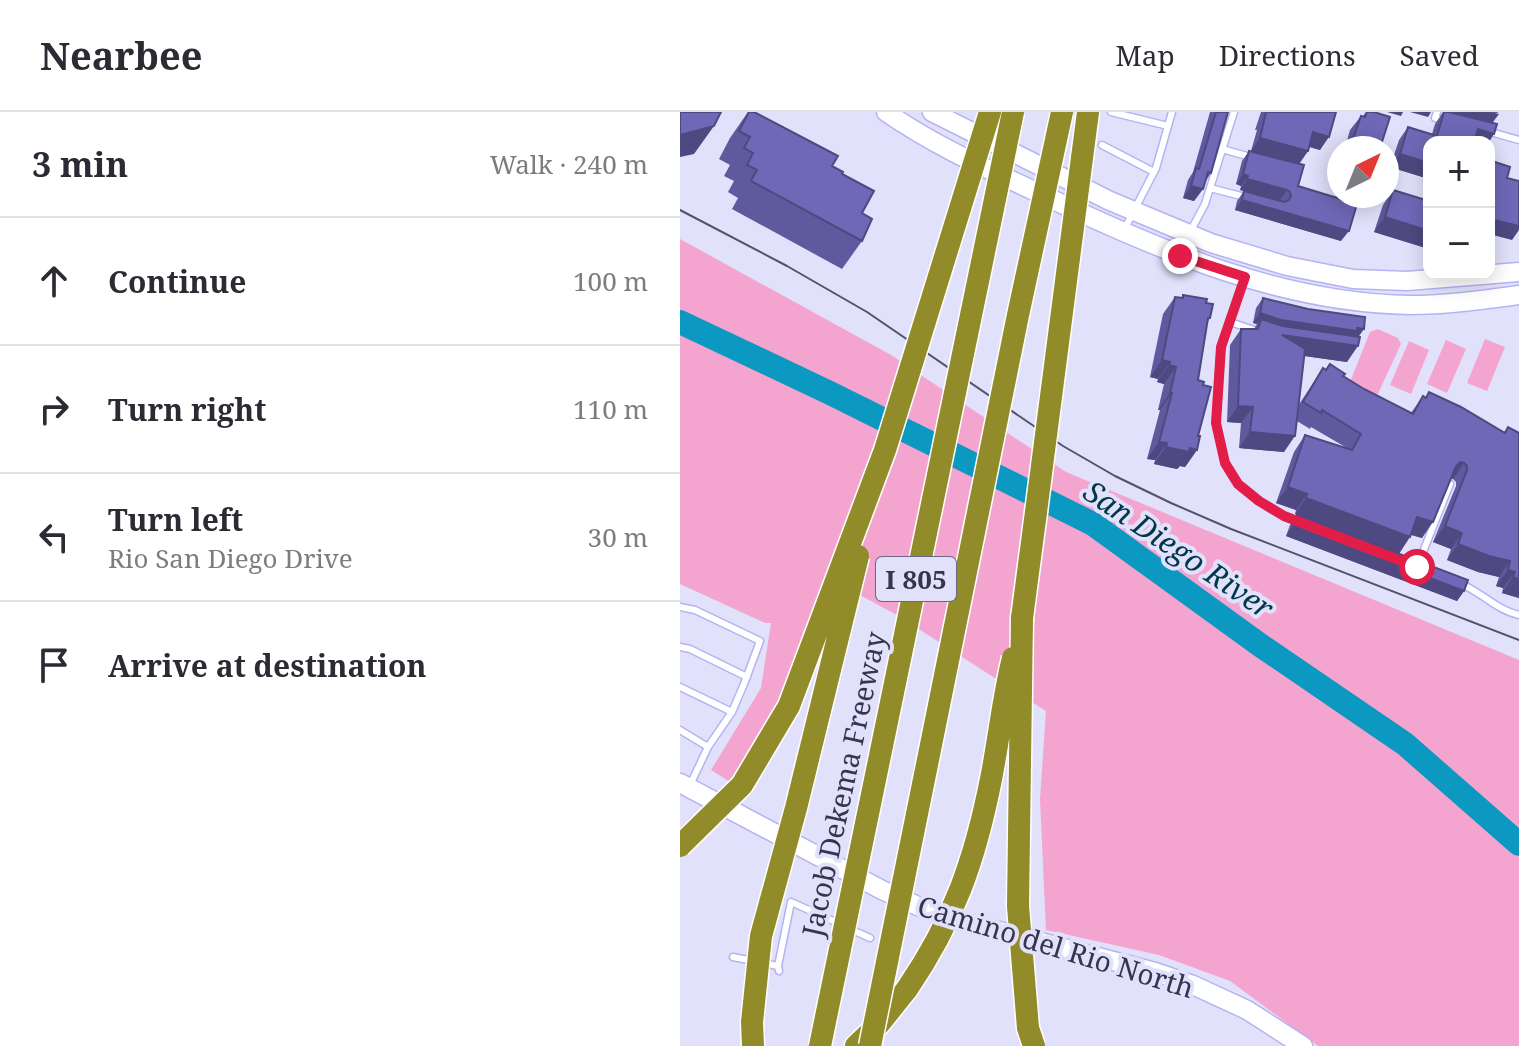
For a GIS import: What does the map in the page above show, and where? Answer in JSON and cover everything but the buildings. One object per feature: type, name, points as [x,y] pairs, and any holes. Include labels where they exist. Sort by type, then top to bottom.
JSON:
[{"type":"highway","points":[[753,1046],[752,1022],[761,936],[885,450],[990,112]]},
{"type":"highway","name":"Jacob Dekema Freeway","points":[[820,1046],[1013,112]]},
{"type":"highway","name":"I 805","points":[[870,1046],[1062,112]]},
{"type":"highway","points":[[856,1046],[879,1024],[930,956],[959,896],[982,822],[1003,697],[1022,618],[1088,112]]},
{"type":"highway","points":[[680,846],[742,785],[789,706],[885,450]]},
{"type":"highway","points":[[1022,618],[1018,906],[1028,1028],[1034,1046]]},
{"type":"main road","points":[[886,112],[952,152],[1123,232],[1192,261],[1270,285],[1343,299],[1411,305],[1519,295]]},
{"type":"main road","points":[[932,112],[959,118],[1133,211],[1211,243],[1287,266],[1353,279],[1407,281],[1519,272]]},
{"type":"main road","name":"Camino del Rio North","points":[[684,785],[882,890],[929,911],[1193,985],[1247,1010],[1303,1046]]},
{"type":"lane","points":[[1111,112],[1168,126]]},
{"type":"lane","points":[[1123,232],[1154,172],[1172,112]]},
{"type":"lane","points":[[1189,234],[1205,204],[1234,112]]},
{"type":"lane","points":[[1437,112],[1435,118],[1449,121]]},
{"type":"lane","points":[[1477,129],[1519,140]]},
{"type":"lane","points":[[1102,145],[1154,172]]},
{"type":"lane","points":[[1222,149],[1263,160]]},
{"type":"lane","points":[[1210,188],[1251,199]]},
{"type":"lane","points":[[1245,277],[1221,347],[1216,423],[1225,463],[1238,484],[1259,501],[1284,516],[1314,527]]},
{"type":"lane","points":[[1230,322],[1259,331]]},
{"type":"lane","points":[[1417,567],[1450,484]]},
{"type":"lane","points":[[1402,561],[1430,571]]},
{"type":"lane","points":[[1454,581],[1467,586],[1485,600],[1519,615]]},
{"type":"lane","points":[[680,607],[695,610],[760,641],[732,712],[684,785]]},
{"type":"lane","points":[[680,647],[747,677]]},
{"type":"lane","points":[[680,687],[732,712]]},
{"type":"lane","points":[[680,730],[708,747]]},
{"type":"lane","points":[[733,957],[778,969],[791,902],[870,938]]},
{"type":"shaded area","points":[[680,239],[891,355],[1066,472],[1519,660],[1519,1046],[1318,1046],[1230,981],[1159,955],[1046,930],[1040,799],[1046,711],[897,615],[828,578],[779,714],[730,782],[711,770],[761,688],[771,623],[680,584]]},
{"type":"shaded area","points":[[1378,329],[1398,338],[1401,344],[1376,398],[1348,387],[1370,332]]},
{"type":"shaded area","points":[[1485,339],[1505,347],[1487,391],[1467,383]]},
{"type":"shaded area","points":[[1446,340],[1466,349],[1447,393],[1427,384]]},
{"type":"shaded area","points":[[1409,341],[1429,350],[1411,394],[1390,385]]},
{"type":"waterway","name":"San Diego River","points":[[680,322],[1093,524],[1260,645],[1405,744],[1519,844]]},
{"type":"tram line","points":[[680,210],[867,312],[1063,446],[1115,476],[1231,529],[1519,640]]},
{"type":"route","points":[[1180,256],[1245,277],[1221,347],[1216,423],[1225,463],[1238,484],[1284,516],[1417,567]]}]
